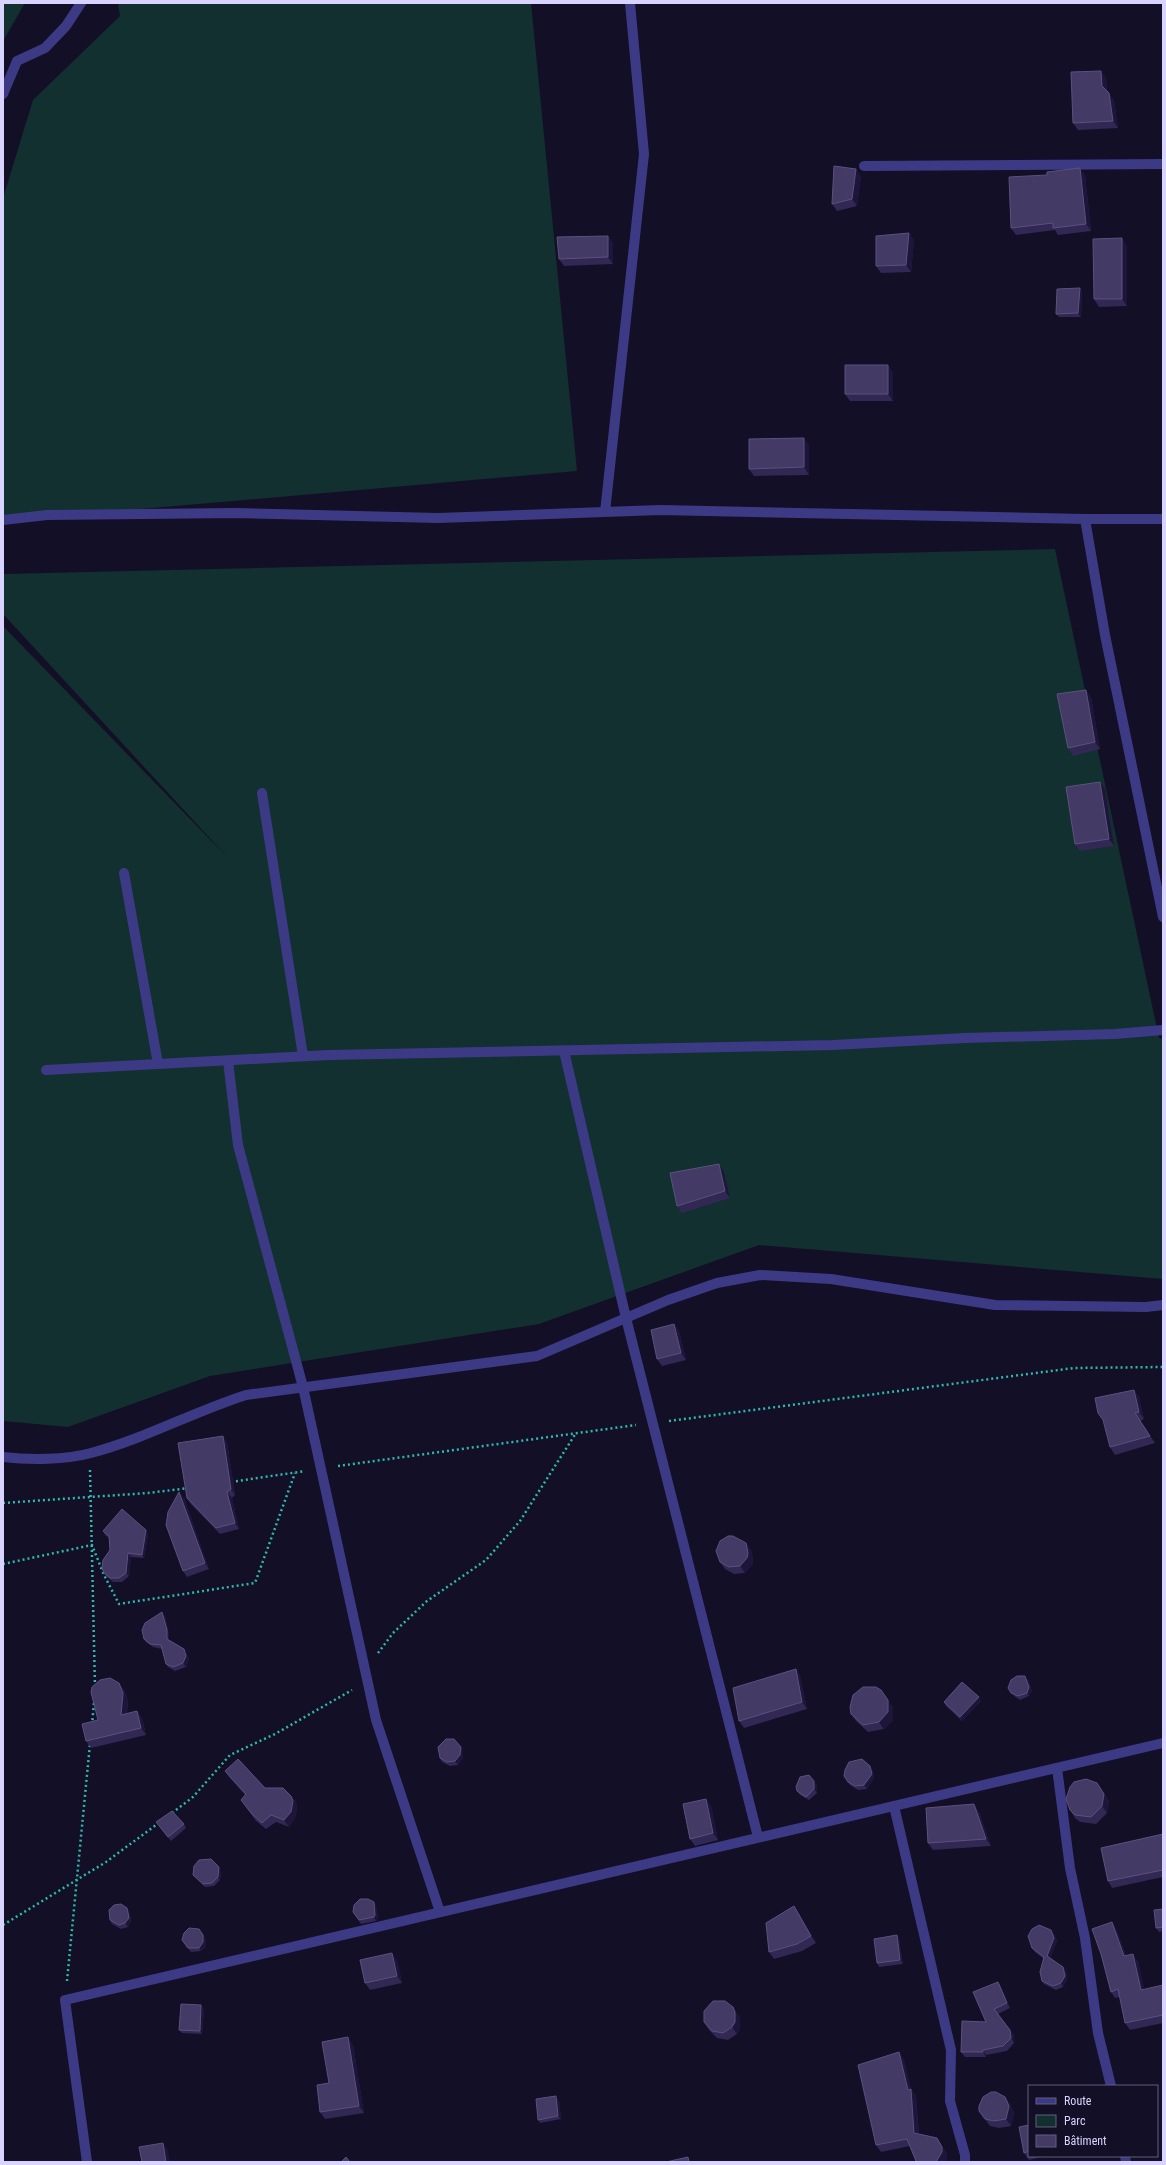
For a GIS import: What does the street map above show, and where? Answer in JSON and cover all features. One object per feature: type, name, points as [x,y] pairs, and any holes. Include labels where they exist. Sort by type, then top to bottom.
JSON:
[{"type":"street","points":[[3,94],[17,61],[45,48],[66,26],[81,3]]},
{"type":"street","points":[[605,512],[644,154],[630,3]]},
{"type":"street","points":[[864,166],[1163,164]]},
{"type":"street","points":[[3,520],[47,516],[236,513],[438,518],[692,510],[1085,519],[1163,519]]},
{"type":"street","points":[[1085,519],[1106,643],[1163,917]]},
{"type":"street","points":[[262,793],[303,1056]]},
{"type":"street","points":[[124,873],[158,1064]]},
{"type":"street","points":[[46,1070],[303,1056],[833,1045],[965,1038],[1115,1034],[1163,1030]]},
{"type":"street","points":[[564,1051],[626,1318],[758,1838]]},
{"type":"street","points":[[228,1061],[238,1145],[303,1387],[376,1720],[440,1912]]},
{"type":"street","points":[[3,1457],[42,1458],[90,1453],[146,1435],[208,1408],[246,1395],[537,1356],[668,1300],[718,1283],[760,1275],[831,1279],[995,1305],[1146,1307],[1163,1305]]},
{"type":"street","points":[[87,2162],[65,2000],[1163,1743]]},
{"type":"street","points":[[1057,1768],[1070,1868],[1085,1938],[1098,2033],[1111,2085]]},
{"type":"street","points":[[894,1806],[951,2050],[950,2101],[965,2155],[965,2162]]},
{"type":"path","points":[[226,1482],[576,1433],[1074,1368],[1163,1367]]},
{"type":"path","points":[[168,1816],[193,1797],[230,1755],[275,1734],[351,1690],[393,1633],[427,1601],[486,1560],[520,1521],[576,1433]]},
{"type":"path","points":[[90,1453],[95,1689]]},
{"type":"path","points":[[92,1545],[104,1575],[119,1604],[255,1583],[295,1473]]},
{"type":"path","points":[[3,1502],[148,1493],[195,1487]]},
{"type":"path","points":[[3,1564],[92,1545]]},
{"type":"path","points":[[91,1729],[94,1697]]},
{"type":"path","points":[[65,2000],[90,1737]]},
{"type":"path","points":[[3,1925],[106,1862],[162,1821]]},
{"type":"green space","points":[[3,3],[25,3],[3,41]]},
{"type":"green space","points":[[118,3],[531,3],[577,471],[3,521],[3,198],[33,100],[120,16]]},
{"type":"green space","points":[[1055,549],[1159,1038],[1163,1039],[1163,1279],[759,1245],[539,1324],[210,1376],[68,1427],[3,1421],[3,626],[229,859],[3,614],[3,574]]},
{"type":"building","points":[[1101,71],[1102,86],[1109,93],[1113,121],[1073,123],[1071,72]]},
{"type":"building","points":[[834,166],[856,169],[852,199],[832,204]]},
{"type":"building","points":[[1080,168],[1086,224],[1053,228],[1053,223],[1011,228],[1009,177],[1047,175],[1047,172]]},
{"type":"building","points":[[909,233],[906,265],[876,266],[876,236]]},
{"type":"building","points":[[608,236],[608,257],[559,259],[557,237]]},
{"type":"building","points":[[1122,238],[1122,299],[1094,299],[1093,239]]},
{"type":"building","points":[[1080,288],[1078,313],[1056,314],[1057,289]]},
{"type":"building","points":[[845,365],[888,365],[888,394],[845,394]]},
{"type":"building","points":[[804,438],[804,467],[749,469],[749,439]]},
{"type":"building","points":[[1086,690],[1095,742],[1068,748],[1057,694]]},
{"type":"building","points":[[1100,782],[1109,839],[1075,844],[1066,787]]},
{"type":"building","points":[[719,1164],[725,1191],[677,1206],[670,1173]]},
{"type":"building","points":[[674,1324],[681,1353],[657,1359],[651,1330]]},
{"type":"building","points":[[1134,1390],[1139,1412],[1135,1413],[1150,1436],[1110,1447],[1103,1420],[1098,1413],[1095,1398]]},
{"type":"building","points":[[223,1436],[231,1489],[227,1492],[235,1523],[216,1528],[187,1498],[178,1443]]},
{"type":"building","points":[[179,1492],[205,1563],[183,1571],[166,1525],[168,1512]]},
{"type":"building","points":[[122,1509],[146,1530],[142,1555],[128,1553],[126,1573],[119,1578],[110,1578],[104,1573],[102,1568],[103,1560],[110,1550],[109,1536],[103,1531]]},
{"type":"building","points":[[728,1536],[733,1536],[746,1543],[748,1553],[747,1558],[740,1566],[729,1567],[720,1562],[716,1551],[720,1541]]},
{"type":"building","points":[[162,1612],[167,1630],[167,1639],[184,1649],[186,1656],[183,1663],[173,1667],[166,1664],[161,1645],[150,1644],[144,1639],[142,1630],[145,1623]]},
{"type":"building","points":[[796,1669],[802,1702],[739,1721],[733,1688]]},
{"type":"building","points":[[1017,1676],[1025,1676],[1029,1687],[1027,1693],[1018,1696],[1011,1693],[1008,1688],[1011,1680]]},
{"type":"building","points":[[110,1678],[119,1683],[123,1693],[121,1715],[137,1711],[141,1728],[86,1741],[82,1724],[98,1720],[91,1692],[92,1687],[100,1680]]},
{"type":"building","points":[[962,1682],[979,1697],[960,1717],[944,1702]]},
{"type":"building","points":[[863,1687],[876,1687],[881,1690],[888,1700],[888,1712],[879,1722],[863,1725],[851,1714],[850,1707],[853,1695]]},
{"type":"building","points":[[446,1739],[454,1739],[461,1747],[460,1755],[455,1761],[447,1762],[440,1758],[438,1747]]},
{"type":"building","points":[[238,1759],[265,1788],[283,1788],[291,1796],[293,1801],[291,1812],[284,1820],[271,1815],[262,1823],[252,1814],[241,1800],[246,1794],[225,1771]]},
{"type":"building","points":[[862,1759],[870,1766],[872,1774],[864,1785],[855,1786],[848,1782],[844,1776],[845,1770],[849,1762]]},
{"type":"building","points":[[809,1775],[814,1781],[814,1789],[806,1797],[797,1791],[796,1787],[800,1777]]},
{"type":"building","points":[[1086,1779],[1097,1783],[1104,1794],[1102,1806],[1091,1817],[1075,1815],[1070,1810],[1066,1799],[1070,1787],[1074,1782]]},
{"type":"building","points":[[706,1799],[713,1833],[690,1839],[683,1804]]},
{"type":"building","points":[[974,1804],[986,1839],[928,1843],[926,1808]]},
{"type":"building","points":[[172,1811],[184,1824],[168,1837],[156,1822]]},
{"type":"building","points":[[1163,1834],[1163,1870],[1108,1881],[1101,1848]]},
{"type":"building","points":[[211,1859],[219,1867],[218,1877],[212,1883],[203,1884],[193,1875],[194,1866],[199,1860]]},
{"type":"building","points":[[360,1899],[368,1899],[374,1902],[374,1917],[359,1920],[353,1912],[354,1905]]},
{"type":"building","points":[[121,1904],[127,1908],[129,1918],[125,1923],[119,1925],[110,1920],[109,1910],[114,1905]]},
{"type":"building","points":[[794,1906],[811,1936],[797,1944],[769,1952],[766,1923]]},
{"type":"building","points":[[1163,1909],[1163,1927],[1156,1928],[1154,1910]]},
{"type":"building","points":[[1112,1922],[1124,1956],[1133,1954],[1141,1990],[1163,1985],[1163,2015],[1125,2023],[1118,1989],[1111,1992],[1101,1954],[1092,1929]]},
{"type":"building","points":[[1039,1925],[1051,1930],[1054,1938],[1047,1956],[1063,1967],[1065,1976],[1061,1983],[1053,1986],[1042,1981],[1040,1972],[1044,1957],[1032,1948],[1028,1936],[1032,1929]]},
{"type":"building","points":[[189,1928],[199,1929],[203,1935],[203,1942],[199,1948],[188,1948],[182,1940],[184,1933]]},
{"type":"building","points":[[897,1935],[900,1960],[877,1963],[874,1939]]},
{"type":"building","points":[[392,1953],[397,1976],[365,1983],[360,1960]]},
{"type":"building","points":[[998,1982],[1007,2003],[994,2009],[1010,2030],[1011,2038],[1003,2046],[983,2050],[983,2052],[961,2052],[962,2021],[986,2022],[973,1992]]},
{"type":"building","points":[[713,2001],[725,2001],[733,2007],[735,2012],[735,2022],[732,2027],[723,2033],[712,2031],[704,2022],[704,2011]]},
{"type":"building","points":[[181,2004],[201,2005],[200,2031],[179,2030]]},
{"type":"building","points":[[348,2037],[359,2106],[320,2112],[317,2085],[329,2083],[322,2042]]},
{"type":"building","points":[[899,2052],[908,2090],[911,2089],[914,2133],[937,2138],[942,2147],[942,2152],[936,2162],[916,2161],[907,2139],[876,2145],[858,2065]]},
{"type":"building","points":[[991,2092],[996,2092],[1005,2097],[1009,2106],[1006,2119],[994,2121],[985,2119],[979,2111],[979,2106],[983,2097]]},
{"type":"building","points":[[556,2096],[558,2116],[538,2120],[536,2099]]},
{"type":"building","points":[[1028,2125],[1028,2151],[1024,2153],[1019,2127]]},
{"type":"building","points":[[163,2143],[166,2162],[142,2162],[139,2147]]},
{"type":"building","points":[[346,2157],[350,2162],[341,2162]]},
{"type":"building","points":[[688,2157],[689,2162],[666,2162]]}]
